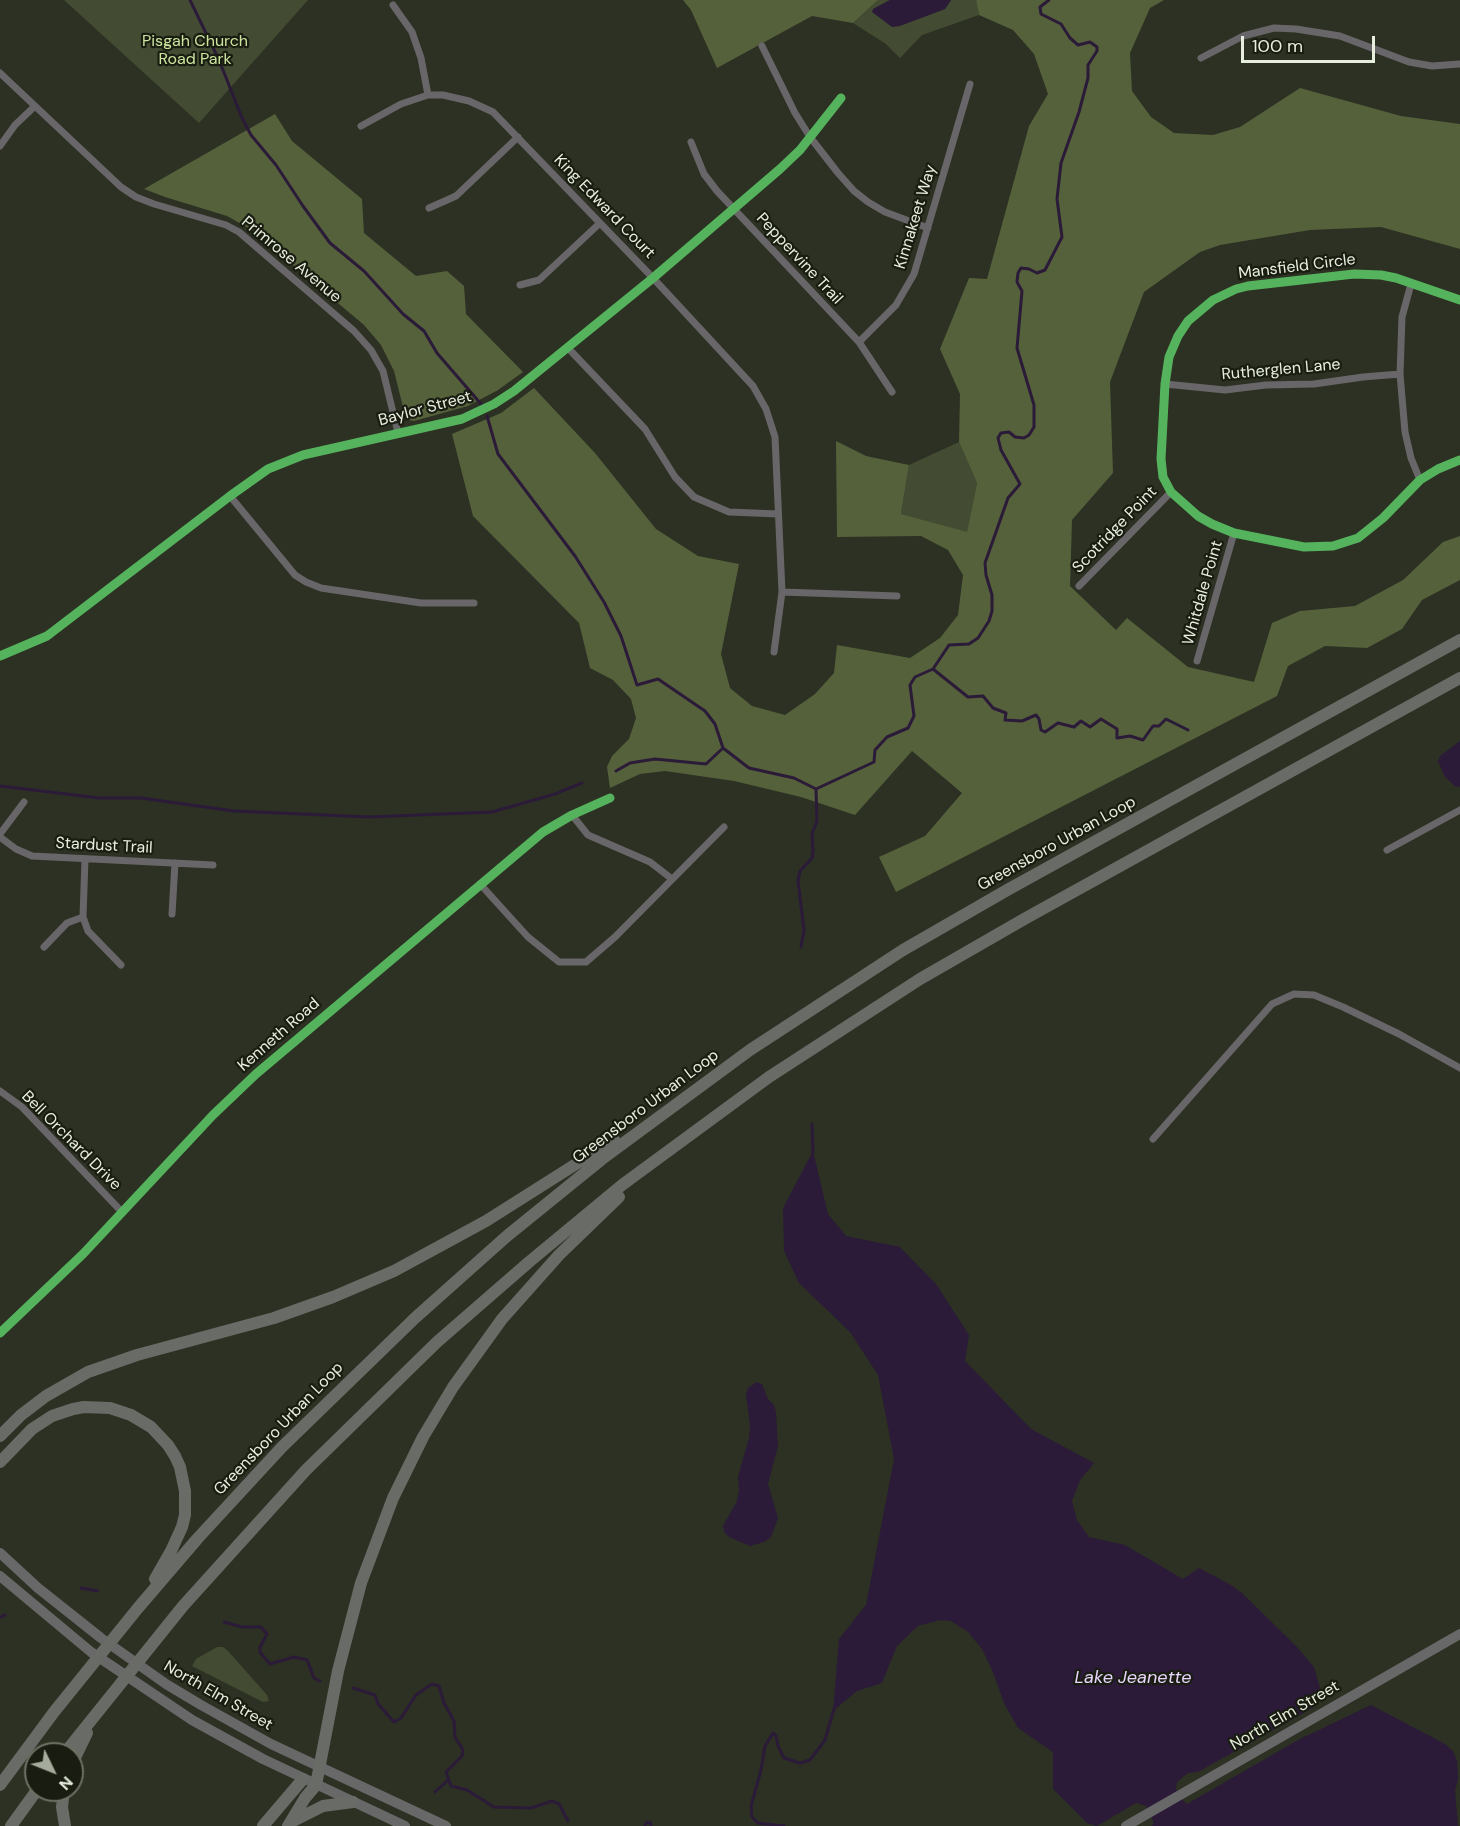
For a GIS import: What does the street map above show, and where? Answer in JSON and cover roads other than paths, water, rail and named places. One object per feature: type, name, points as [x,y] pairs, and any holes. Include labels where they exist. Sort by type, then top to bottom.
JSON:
[{"type":"highway","name":"Greensboro Urban Loop","points":[[0,1785],[117,1633],[198,1538],[282,1447],[415,1318],[554,1197],[700,1085],[818,1005],[956,919],[1460,640]]},
{"type":"highway","points":[[73,1742],[144,1652],[265,1514],[393,1384],[528,1262],[670,1148],[769,1077],[920,979],[1460,678]]},
{"type":"highway","points":[[0,1436],[21,1415],[46,1396],[88,1372],[137,1355],[219,1334],[284,1314],[354,1288],[425,1255],[513,1205],[700,1085]]},
{"type":"highway","points":[[290,1824],[305,1798],[316,1785],[338,1671],[361,1583],[393,1498],[434,1419],[485,1341],[531,1285],[670,1148]]},
{"type":"highway","points":[[0,1462],[32,1429],[52,1416],[73,1409],[97,1407],[120,1411],[142,1420],[160,1435],[180,1467],[185,1491],[184,1515],[177,1539],[138,1608]]},
{"type":"highway","points":[[83,1742],[98,1710]]},
{"type":"highway","points":[[263,1826],[303,1779]]},
{"type":"highway","points":[[11,1826],[28,1802]]},
{"type":"highway","points":[[63,1802],[65,1826]]},
{"type":"highway","points":[[290,1824],[323,1806],[353,1802]]},
{"type":"main road","name":"North Elm Street","points":[[0,1553],[69,1613],[150,1673],[236,1725],[320,1768],[446,1826]]},
{"type":"main road","name":"North Elm Street","points":[[0,1576],[91,1652],[157,1698],[227,1740],[303,1779],[405,1826]]},
{"type":"main road","name":"North Elm Street","points":[[1126,1826],[1460,1634]]},
{"type":"street","points":[[393,5],[412,32],[421,58],[428,95]]},
{"type":"street","points":[[1201,58],[1243,36],[1274,28],[1340,36],[1408,62],[1432,66],[1460,64]]},
{"type":"street","points":[[762,46],[795,113],[810,137],[854,191],[885,212],[928,228]]},
{"type":"street","name":"Primrose Avenue","points":[[0,73],[121,187],[154,204],[226,225],[239,232],[354,331],[370,350],[382,371],[398,433]]},
{"type":"street","name":"Kinnakeet Way","points":[[859,342],[896,305],[914,274],[970,84]]},
{"type":"street","name":"King Edward Court","points":[[361,126],[401,104],[428,95],[443,95],[469,101],[493,112],[753,386],[766,409],[775,437],[782,592],[774,652]]},
{"type":"street","name":"Baylor Street","points":[[0,657],[47,636],[230,496],[268,470],[303,455],[462,419],[514,391],[780,170],[800,150],[841,98]]},
{"type":"street","points":[[0,146],[15,125],[35,106]]},
{"type":"street","points":[[429,208],[456,196],[518,137]]},
{"type":"street","name":"Peppervine Trail","points":[[691,142],[704,174],[717,191],[859,342],[892,392]]},
{"type":"street","points":[[520,285],[539,280],[600,223]]},
{"type":"street","name":"Mansfield Circle","points":[[1460,300],[1382,275],[1354,274],[1236,289],[1213,300],[1188,321],[1178,336],[1169,357],[1165,384],[1161,459],[1163,477],[1171,492],[1198,516],[1234,533],[1304,547],[1333,546],[1345,543],[1371,529],[1420,480],[1460,460]]},
{"type":"street","points":[[1411,284],[1402,317],[1400,374],[1405,432],[1411,458],[1420,480]]},
{"type":"street","points":[[568,348],[645,429],[675,477],[694,497],[729,512],[778,514]]},
{"type":"street","name":"Rutherglen Lane","points":[[1165,384],[1225,390],[1266,385],[1314,384],[1400,374]]},
{"type":"street","name":"Scotridge Point","points":[[1079,586],[1171,492]]},
{"type":"street","points":[[230,496],[295,575],[306,582],[321,588],[421,603],[474,603]]},
{"type":"street","name":"Whitdale Point","points":[[1197,661],[1234,533]]},
{"type":"street","points":[[782,592],[897,596]]},
{"type":"street","name":"Kenneth Road","points":[[0,1333],[37,1295],[83,1254],[213,1115],[256,1074],[543,832],[572,815],[609,798]]},
{"type":"street","points":[[0,835],[24,802]]},
{"type":"street","points":[[1387,850],[1460,810]]},
{"type":"street","points":[[572,815],[588,836],[650,862],[672,879]]},
{"type":"street","points":[[480,885],[528,937],[559,962],[586,962],[724,827]]},
{"type":"street","name":"Stardust Trail","points":[[0,835],[16,849],[32,856],[213,865]]},
{"type":"street","points":[[85,859],[83,917],[88,930],[121,965]]},
{"type":"street","points":[[172,914],[175,863]]},
{"type":"street","points":[[44,947],[67,923],[83,917]]},
{"type":"street","points":[[1153,1139],[1272,1004],[1294,994],[1314,995],[1343,1007],[1399,1034],[1460,1068]]},
{"type":"street","name":"Bell Orchard Drive","points":[[0,1091],[22,1107],[122,1212]]},
{"type":"water","points":[[890,0],[951,0],[945,9],[892,27],[872,12],[873,9]]},
{"type":"water","points":[[1460,741],[1460,787],[1455,786],[1445,777],[1438,761],[1440,756]]},
{"type":"water","name":"Lake Jeanette","points":[[813,1151],[828,1214],[846,1236],[900,1247],[936,1284],[969,1335],[965,1361],[1031,1429],[1094,1463],[1080,1480],[1072,1501],[1077,1520],[1089,1537],[1125,1545],[1183,1579],[1199,1568],[1231,1585],[1296,1646],[1314,1667],[1322,1695],[1314,1707],[1198,1772],[1188,1773],[1177,1782],[1179,1797],[1187,1804],[1298,1740],[1371,1705],[1445,1744],[1453,1751],[1457,1761],[1458,1779],[1455,1791],[1458,1826],[1152,1826],[1154,1823],[1146,1806],[1136,1803],[1097,1826],[1087,1823],[1053,1789],[1053,1752],[1018,1728],[1004,1703],[982,1649],[968,1632],[951,1621],[940,1620],[918,1626],[897,1646],[882,1683],[857,1691],[833,1711],[839,1639],[866,1605],[894,1459],[878,1375],[850,1332],[799,1283],[784,1251],[783,1208]]},
{"type":"water","points":[[757,1382],[762,1384],[776,1412],[778,1446],[768,1484],[778,1518],[771,1537],[764,1542],[750,1546],[729,1537],[723,1526],[737,1501],[738,1477],[749,1438],[750,1425],[746,1395],[748,1388]]},
{"type":"waterway","points":[[190,0],[251,135],[276,165],[330,243],[364,271],[403,314],[424,331],[437,353],[481,404]]},
{"type":"waterway","points":[[487,416],[498,454],[575,556],[604,602],[621,636],[637,685],[658,679],[705,711],[715,724],[723,748],[749,768],[794,778],[816,789],[874,762],[875,750],[887,737],[908,728],[914,716],[910,685],[915,677],[933,669],[949,645],[969,644],[978,638],[989,621],[992,611],[992,595],[985,563],[1008,498],[1020,484],[1001,450],[998,438],[1001,433],[1009,432],[1015,437],[1024,438],[1034,427],[1034,405],[1017,348],[1022,291],[1017,282],[1018,273],[1021,268],[1037,273],[1045,270],[1062,237],[1057,199],[1061,163],[1079,112],[1088,78],[1088,65],[1097,51],[1097,47],[1090,42],[1078,45],[1070,38],[1061,24],[1041,14],[1040,7],[1049,0]]},
{"type":"waterway","points":[[933,669],[968,697],[983,696],[993,708],[1006,713],[1005,720],[1022,721],[1036,715],[1041,730],[1045,732],[1058,723],[1074,727],[1081,721],[1090,727],[1101,719],[1117,729],[1117,738],[1130,736],[1143,740],[1153,726],[1159,726],[1166,719],[1188,730]]},
{"type":"waterway","points":[[616,771],[630,763],[655,759],[706,764],[723,748]]},
{"type":"waterway","points":[[0,786],[99,798],[141,798],[234,811],[369,817],[492,812],[555,794],[582,783]]},
{"type":"waterway","points":[[801,947],[804,930],[798,881],[800,871],[812,858],[812,834],[817,821],[816,789]]},
{"type":"waterway","points":[[812,1124],[813,1153]]},
{"type":"waterway","points":[[81,1588],[98,1591]]},
{"type":"waterway","points":[[0,1617],[5,1615]]},
{"type":"waterway","points":[[224,1622],[242,1627],[261,1627],[267,1634],[260,1647],[260,1652],[270,1664],[294,1657],[307,1660],[314,1678],[320,1681]]},
{"type":"waterway","points":[[353,1688],[375,1695],[378,1704],[394,1722],[401,1718],[416,1695],[432,1684],[439,1686],[444,1703],[454,1721],[455,1737],[463,1750],[462,1756],[446,1772],[451,1786],[467,1790],[494,1807],[531,1808],[552,1801],[559,1804],[568,1821]]},
{"type":"waterway","points":[[784,1826],[758,1823],[752,1817],[751,1806],[765,1746],[773,1733],[784,1758],[800,1763],[810,1760],[825,1740],[834,1709]]},
{"type":"waterway","points":[[435,1792],[448,1780]]},
{"type":"waterway","points":[[645,1826],[650,1822],[651,1826]]},
{"type":"park label","name":"Pisgah Church Road Park","points":[[195,51]]}]
